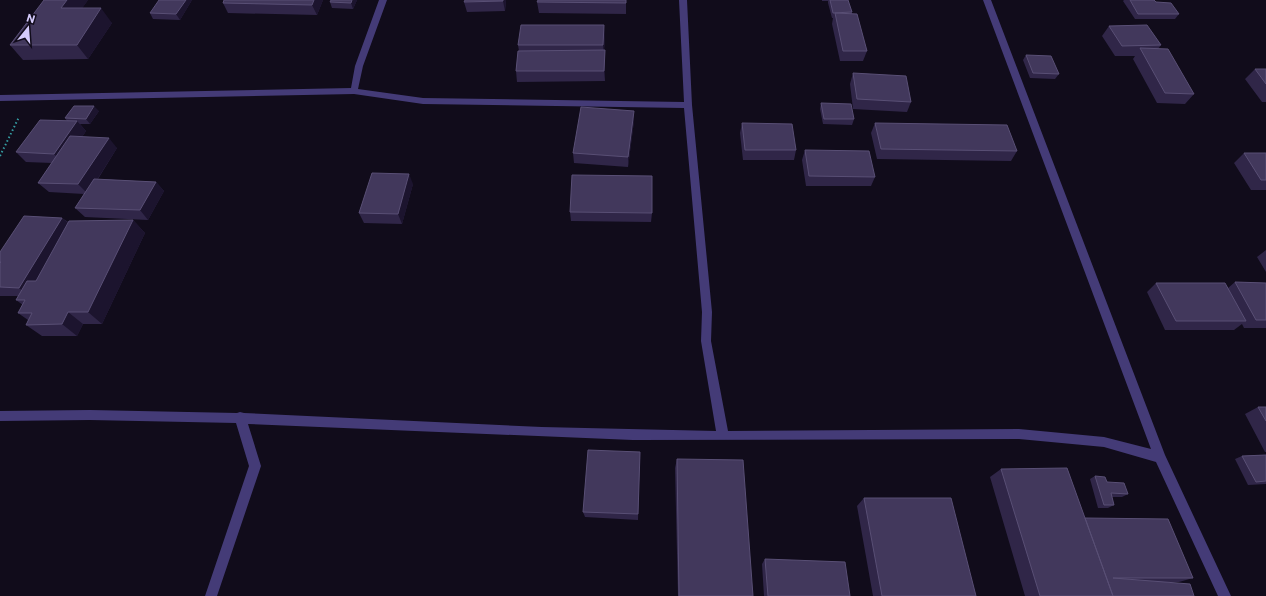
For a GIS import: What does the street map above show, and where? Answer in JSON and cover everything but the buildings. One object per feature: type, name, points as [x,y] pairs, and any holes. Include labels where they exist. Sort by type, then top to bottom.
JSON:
[{"type":"street","points":[[354,91],[360,66],[383,0]]},
{"type":"street","points":[[683,0],[688,106],[707,312],[706,341],[723,436]]},
{"type":"street","points":[[987,0],[1160,457],[1225,596]]},
{"type":"street","points":[[0,98],[354,91],[423,100],[688,106]]},
{"type":"street","points":[[0,416],[70,414],[240,417],[622,436],[1019,434],[1104,442],[1160,457]]},
{"type":"street","points":[[211,596],[256,466],[240,417]]},
{"type":"path","points":[[0,156],[29,97]]}]
